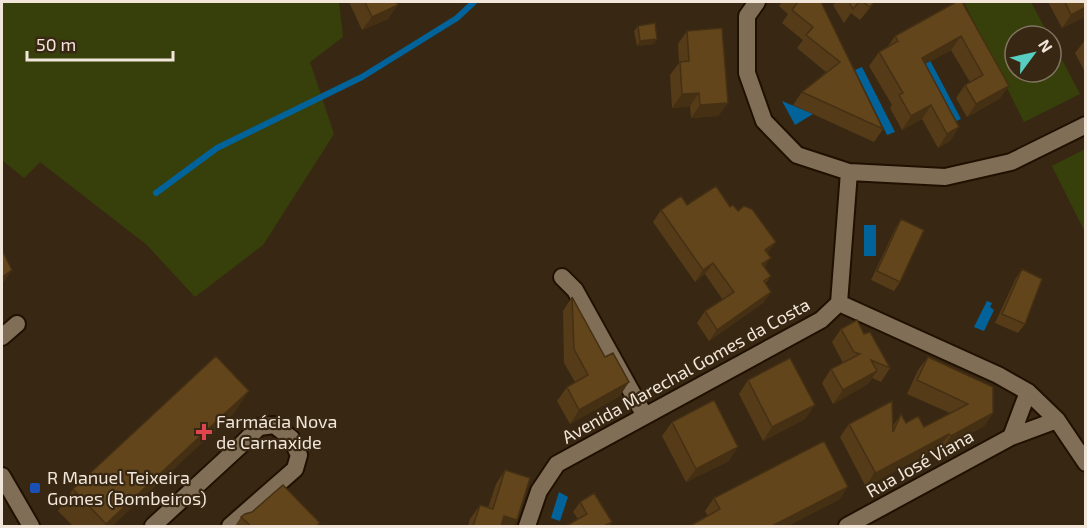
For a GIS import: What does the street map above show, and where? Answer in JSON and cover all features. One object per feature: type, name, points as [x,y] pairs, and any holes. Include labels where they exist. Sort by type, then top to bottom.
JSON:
[{"type":"street","points":[[757,2],[747,16],[747,73],[764,121],[797,155],[849,172],[945,177],[1011,162],[1086,125]]},
{"type":"street","name":"Avenida Marechal Gomes da Costa","points":[[527,526],[538,491],[557,464],[821,320],[839,303],[849,172]]},
{"type":"street","points":[[562,277],[575,290],[645,416]]},
{"type":"street","points":[[839,303],[998,375],[1028,392],[1057,420],[1086,463]]},
{"type":"street","points":[[2,337],[18,324]]},
{"type":"street","points":[[1011,437],[1028,392]]},
{"type":"street","name":"Rua José Viana","points":[[847,526],[1011,437],[1057,420]]},
{"type":"street","points":[[153,526],[259,427],[274,425],[291,438],[299,455],[295,469],[230,526]]},
{"type":"street","points":[[2,476],[31,526]]},
{"type":"green space","points":[[2,2],[339,2],[343,37],[310,62],[334,134],[263,245],[195,297],[147,245],[40,162],[24,178],[2,160]]},
{"type":"green space","points":[[964,2],[1031,2],[1043,24],[1003,24],[1003,80]]},
{"type":"green space","points":[[1063,62],[1080,94],[1024,122],[1005,84],[1063,84]]},
{"type":"green space","points":[[1085,149],[1085,232],[1052,166]]},
{"type":"water","points":[[915,32],[961,119],[954,122],[907,36]]},
{"type":"water","points":[[862,67],[895,132],[887,135],[855,70]]},
{"type":"water","points":[[782,101],[813,114],[795,125]]},
{"type":"water","points":[[864,225],[876,225],[876,256],[864,256]]},
{"type":"water","points":[[987,301],[992,303],[990,307],[994,310],[984,331],[974,327]]},
{"type":"water","points":[[559,492],[568,497],[560,521],[551,518]]},
{"type":"building","points":[[365,2],[396,2],[398,5],[372,17]]},
{"type":"building","points":[[798,2],[821,2],[883,129],[802,92],[840,62],[806,35],[813,27],[792,10]]},
{"type":"building","points":[[849,2],[859,2],[853,9]]},
{"type":"building","points":[[863,2],[874,2],[870,7]]},
{"type":"building","points":[[956,2],[962,2],[1003,75],[1003,84],[1009,86],[976,104],[965,85],[983,75],[961,36],[922,58],[959,127],[947,134],[931,105],[911,116],[899,95],[903,93],[879,52],[898,41],[895,36]]},
{"type":"building","points":[[1065,2],[1086,2],[1086,7],[1071,15]]},
{"type":"building","points":[[655,23],[657,39],[640,41],[638,26]]},
{"type":"building","points":[[722,28],[728,103],[700,105],[699,93],[682,94],[680,62],[689,61],[687,31]]},
{"type":"building","points":[[716,186],[730,207],[733,205],[738,211],[744,206],[752,209],[776,242],[765,250],[771,258],[762,264],[771,276],[764,281],[771,292],[717,330],[705,311],[734,292],[713,263],[703,270],[661,210],[681,196],[687,205]]},
{"type":"building","points":[[901,219],[924,230],[900,282],[877,271]]},
{"type":"building","points":[[2,250],[12,270],[2,277]]},
{"type":"building","points":[[1022,269],[1042,279],[1025,324],[1002,314]]},
{"type":"building","points":[[572,297],[605,357],[613,353],[629,382],[579,410],[567,387],[588,375],[574,349]]},
{"type":"building","points":[[857,320],[864,334],[870,332],[890,368],[871,360],[877,371],[843,390],[831,369],[860,354],[854,352],[841,329]]},
{"type":"building","points":[[216,356],[249,391],[106,524],[73,489]]},
{"type":"building","points":[[928,357],[993,387],[993,413],[874,474],[849,424],[892,401],[893,432],[901,414],[906,423],[918,416],[924,427],[968,404],[917,380]]},
{"type":"building","points":[[790,358],[815,405],[772,427],[748,380]]},
{"type":"building","points":[[714,400],[738,447],[696,469],[672,422]]},
{"type":"building","points":[[824,441],[848,487],[772,526],[690,526],[720,509],[714,498]]},
{"type":"building","points":[[505,470],[530,478],[517,520],[504,516],[501,526],[473,526],[480,505],[493,509]]},
{"type":"building","points":[[283,485],[320,523],[316,526],[251,526],[241,517],[252,512]]},
{"type":"building","points":[[594,493],[612,522],[604,526],[566,526],[587,514],[580,502]]},
{"type":"waterway","points":[[156,193],[217,148],[362,77],[457,18],[474,2]]},
{"type":"place","name":"Farmácia Nova de Carnaxide","points":[[204,432]]},
{"type":"place","name":"R Manuel Teixeira Gomes (Bombeiros)","points":[[35,488]]}]
